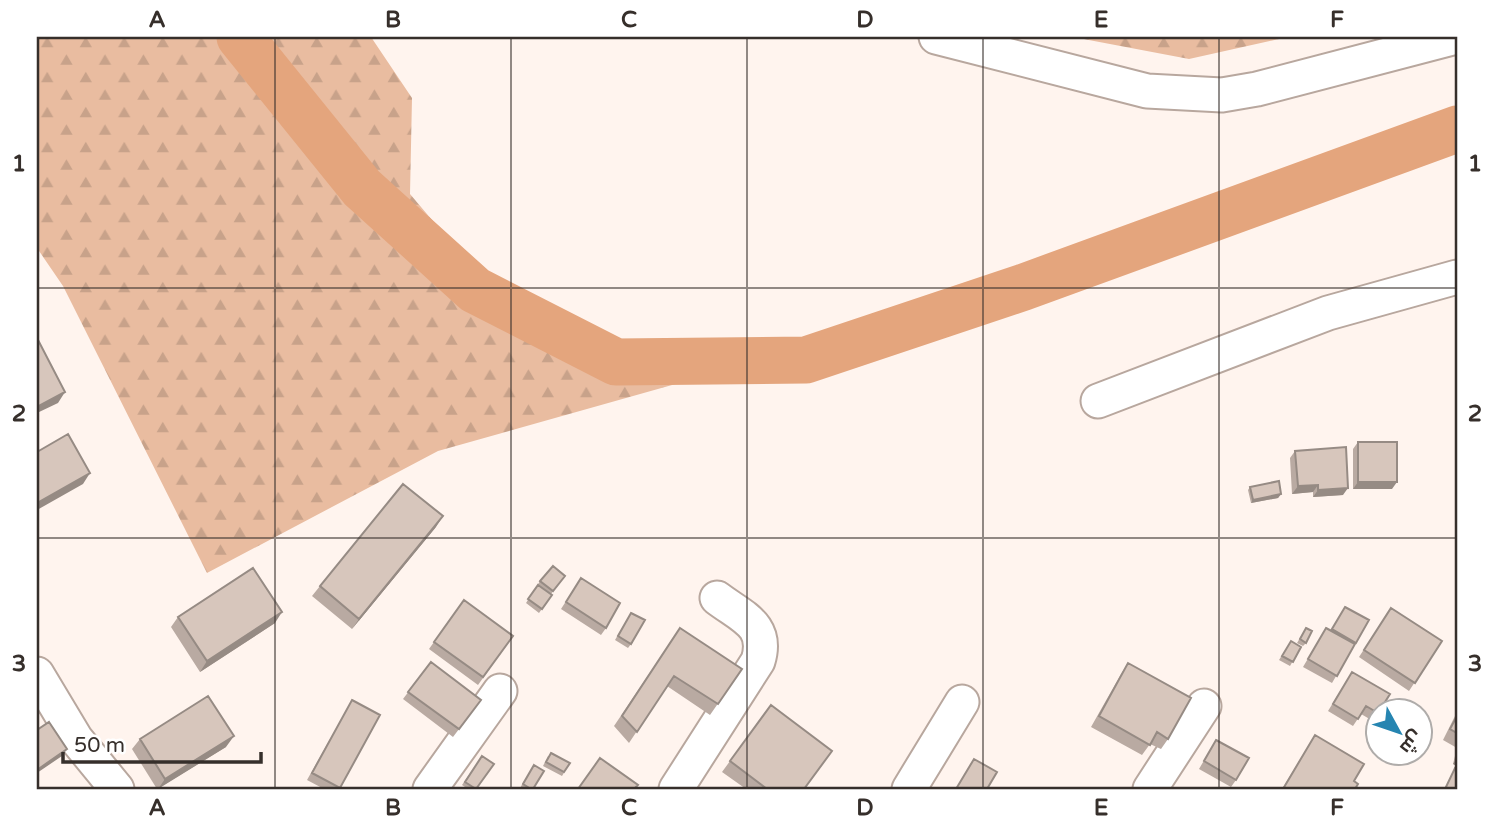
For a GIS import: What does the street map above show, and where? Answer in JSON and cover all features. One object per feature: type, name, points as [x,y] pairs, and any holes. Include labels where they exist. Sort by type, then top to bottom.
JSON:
[{"type":"street","points":[[936,37],[1147,91],[1222,94],[1257,89],[1456,37]]},
{"type":"street","points":[[1098,401],[1328,313],[1457,277]]},
{"type":"street","points":[[676,789],[758,661],[763,645],[759,630],[717,598]]},
{"type":"street","points":[[37,674],[76,739],[117,789]]},
{"type":"street","points":[[430,789],[499,691]]},
{"type":"street","points":[[909,789],[962,702]]},
{"type":"street","points":[[1153,788],[1204,706]]},
{"type":"green space","points":[[37,37],[371,37],[412,98],[410,194],[471,266],[549,316],[704,376],[438,451],[207,573],[63,286],[37,248]]},
{"type":"green space","points":[[1073,37],[1288,37],[1189,59]]},
{"type":"building","points":[[37,338],[65,392],[37,407]]},
{"type":"building","points":[[68,434],[90,473],[37,503],[37,452]]},
{"type":"building","points":[[1358,442],[1397,442],[1397,482],[1358,482]]},
{"type":"building","points":[[1346,447],[1348,488],[1318,490],[1318,485],[1298,486],[1295,451]]},
{"type":"building","points":[[1279,481],[1281,494],[1253,500],[1250,487]]},
{"type":"building","points":[[403,484],[443,516],[359,619],[320,586]]},
{"type":"building","points":[[553,566],[565,576],[553,591],[540,581]]},
{"type":"building","points":[[253,568],[282,612],[207,661],[178,617]]},
{"type":"building","points":[[581,578],[620,603],[606,628],[566,602]]},
{"type":"building","points":[[538,585],[552,595],[542,609],[528,599]]},
{"type":"building","points":[[464,600],[513,636],[483,677],[434,642]]},
{"type":"building","points":[[1345,607],[1369,620],[1356,643],[1332,629]]},
{"type":"building","points":[[1391,608],[1442,641],[1415,683],[1364,650]]},
{"type":"building","points":[[631,613],[645,620],[631,644],[618,636]]},
{"type":"building","points":[[680,628],[742,669],[718,704],[674,676],[637,732],[622,716]]},
{"type":"building","points":[[1306,628],[1312,631],[1306,643],[1300,639]]},
{"type":"building","points":[[1326,628],[1355,644],[1337,676],[1308,659]]},
{"type":"building","points":[[1291,641],[1301,647],[1293,662],[1282,656]]},
{"type":"building","points":[[431,662],[481,700],[459,729],[408,692]]},
{"type":"building","points":[[1128,663],[1191,698],[1168,739],[1157,732],[1150,745],[1099,716]]},
{"type":"building","points":[[1352,672],[1390,694],[1364,696],[1364,709],[1358,719],[1333,704]]},
{"type":"building","points":[[208,696],[234,736],[165,779],[140,739]]},
{"type":"building","points":[[352,700],[380,715],[340,788],[312,773]]},
{"type":"building","points":[[771,705],[832,751],[804,789],[767,789],[730,761]]},
{"type":"building","points":[[1457,716],[1457,733],[1450,729]]},
{"type":"building","points":[[49,722],[67,749],[37,770],[37,730]]},
{"type":"building","points":[[1315,735],[1364,764],[1354,781],[1358,784],[1355,789],[1283,789]]},
{"type":"building","points":[[1216,740],[1249,758],[1236,780],[1204,761]]},
{"type":"building","points":[[551,753],[570,763],[564,772],[546,762]]},
{"type":"building","points":[[482,756],[494,764],[476,789],[465,782]]},
{"type":"building","points":[[600,758],[638,785],[634,789],[578,789]]},
{"type":"building","points":[[974,759],[997,772],[987,789],[956,789]]},
{"type":"building","points":[[534,765],[544,771],[531,789],[523,784]]},
{"type":"building","points":[[1455,768],[1457,789],[1445,789]]},
{"type":"waterway","points":[[240,37],[362,188],[475,290],[616,362],[806,360],[1024,287],[1457,129]]}]
